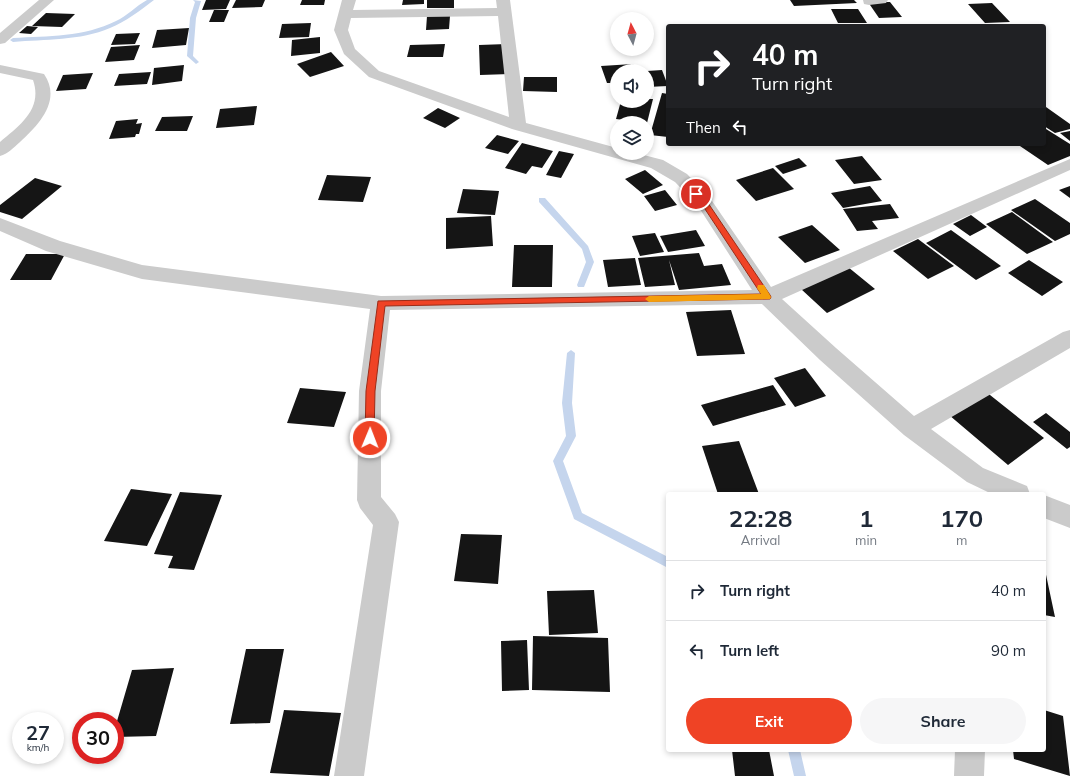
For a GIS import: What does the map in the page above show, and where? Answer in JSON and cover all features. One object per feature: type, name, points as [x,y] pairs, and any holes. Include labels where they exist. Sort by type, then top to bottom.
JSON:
[{"type":"street","points":[[0,40],[48,0]]},
{"type":"street","points":[[518,126],[504,6],[347,7],[341,30],[349,51],[374,74],[518,126],[657,164],[681,178],[704,202],[767,297],[828,354],[975,485],[1008,492]]},
{"type":"street","points":[[0,69],[39,77],[44,85],[44,101],[38,115],[0,151]]},
{"type":"street","points":[[0,224],[53,246],[142,272],[381,303],[767,297],[1070,164]]},
{"type":"street","points":[[349,776],[386,522],[369,500],[370,391],[381,303]]},
{"type":"street","points":[[912,428],[1070,338]]},
{"type":"street","points":[[1046,507],[1070,517]]},
{"type":"street","points":[[969,776],[970,752]]},
{"type":"building","points":[[206,0],[230,0],[226,9],[202,10]]},
{"type":"building","points":[[236,0],[265,0],[262,7],[232,8]]},
{"type":"building","points":[[302,0],[325,0],[324,5],[300,5]]},
{"type":"building","points":[[403,0],[424,0],[424,4],[402,5]]},
{"type":"building","points":[[427,0],[454,0],[454,8],[427,8]]},
{"type":"building","points":[[790,0],[854,0],[857,3],[794,6]]},
{"type":"building","points":[[868,2],[890,2],[902,17],[879,18]]},
{"type":"building","points":[[992,3],[1010,22],[985,23],[968,4]]},
{"type":"building","points":[[831,9],[858,9],[867,23],[838,23]]},
{"type":"building","points":[[214,10],[229,10],[224,22],[209,22]]},
{"type":"building","points":[[46,13],[75,14],[62,27],[32,26]]},
{"type":"building","points":[[427,16],[450,16],[449,29],[426,30]]},
{"type":"building","points":[[311,23],[309,37],[279,38],[282,24]]},
{"type":"building","points":[[27,26],[38,27],[31,34],[19,33]]},
{"type":"building","points":[[189,28],[186,45],[152,48],[157,30]]},
{"type":"building","points":[[140,33],[135,44],[111,45],[116,34]]},
{"type":"building","points":[[320,37],[320,53],[291,56],[292,40]]},
{"type":"building","points":[[445,44],[443,57],[407,57],[410,45]]},
{"type":"building","points":[[507,44],[510,74],[480,75],[479,45]]},
{"type":"building","points":[[140,45],[134,60],[105,62],[111,47]]},
{"type":"building","points":[[331,52],[344,66],[310,77],[297,64]]},
{"type":"building","points":[[184,65],[182,81],[152,85],[154,68]]},
{"type":"building","points":[[610,65],[610,83],[607,83],[601,66]]},
{"type":"building","points":[[662,70],[666,81],[666,86],[654,87],[654,71]]},
{"type":"building","points":[[151,72],[147,84],[114,86],[119,74]]},
{"type":"building","points":[[93,73],[86,89],[56,91],[63,75]]},
{"type":"building","points":[[524,77],[557,77],[557,92],[523,91]]},
{"type":"building","points":[[662,93],[666,94],[666,137],[654,135],[654,121]]},
{"type":"building","points":[[257,106],[254,125],[216,128],[220,109]]},
{"type":"building","points":[[1046,107],[1070,124],[1070,129],[1055,133],[1046,127]]},
{"type":"building","points":[[438,108],[460,118],[445,128],[423,118]]},
{"type":"building","points":[[619,108],[651,108],[649,116],[617,116]]},
{"type":"building","points":[[193,116],[187,131],[155,131],[162,117]]},
{"type":"building","points":[[138,119],[136,124],[142,123],[139,134],[136,134],[135,137],[109,139],[116,121]]},
{"type":"building","points":[[1046,129],[1070,144],[1070,156],[1048,165],[1020,146],[1046,146]]},
{"type":"building","points":[[1070,131],[1070,141],[1060,133]]},
{"type":"building","points":[[497,135],[519,141],[508,154],[485,148]]},
{"type":"building","points":[[522,143],[553,151],[542,168],[532,166],[526,174],[505,168]]},
{"type":"building","points":[[559,151],[574,154],[561,178],[546,175]]},
{"type":"building","points":[[862,156],[882,180],[854,184],[835,160]]},
{"type":"building","points":[[799,158],[807,166],[783,174],[775,166]]},
{"type":"building","points":[[773,168],[794,189],[756,201],[736,180]]},
{"type":"building","points":[[645,170],[663,185],[643,194],[625,179]]},
{"type":"building","points":[[327,175],[371,177],[363,202],[318,200]]},
{"type":"building","points":[[35,178],[62,186],[22,219],[0,212],[0,205]]},
{"type":"building","points":[[870,186],[882,201],[843,208],[831,193]]},
{"type":"building","points":[[1070,186],[1070,198],[1059,190]]},
{"type":"building","points":[[463,189],[499,191],[495,215],[457,213]]},
{"type":"building","points":[[665,190],[677,205],[655,211],[644,196]]},
{"type":"building","points":[[1035,199],[1070,223],[1070,234],[1055,241],[1011,210]]},
{"type":"building","points":[[890,204],[899,218],[872,221],[878,229],[857,231],[843,209]]},
{"type":"building","points":[[1012,212],[1053,242],[1027,254],[986,224]]},
{"type":"building","points":[[971,215],[987,227],[970,236],[953,224]]},
{"type":"building","points":[[491,216],[493,246],[446,249],[446,218]]},
{"type":"building","points":[[812,225],[840,250],[805,263],[778,237]]},
{"type":"building","points":[[696,230],[705,246],[668,252],[660,236]]},
{"type":"building","points":[[951,230],[1001,266],[976,280],[926,243]]},
{"type":"building","points":[[655,233],[664,252],[640,256],[632,236]]},
{"type":"building","points":[[918,239],[954,266],[928,279],[893,251]]},
{"type":"building","points":[[514,245],[553,245],[552,287],[512,287]]},
{"type":"building","points":[[699,253],[704,266],[722,264],[731,285],[679,290],[669,260],[675,285],[645,287],[638,258]]},
{"type":"building","points":[[26,254],[65,254],[51,280],[10,280]]},
{"type":"building","points":[[635,258],[641,285],[608,287],[603,260]]},
{"type":"building","points":[[1029,260],[1063,282],[1042,296],[1008,273]]},
{"type":"building","points":[[848,267],[875,289],[827,313],[801,289]]},
{"type":"building","points":[[731,310],[745,354],[697,356],[686,312]]},
{"type":"building","points":[[805,368],[826,396],[795,407],[774,378]]},
{"type":"building","points":[[773,385],[786,405],[713,426],[701,405]]},
{"type":"building","points":[[300,388],[346,392],[334,427],[287,423]]},
{"type":"building","points":[[985,391],[1044,438],[1008,465],[949,415]]},
{"type":"building","points":[[1046,413],[1070,432],[1070,447],[1067,449],[1033,422]]},
{"type":"building","points":[[739,441],[758,492],[717,492],[702,446]]},
{"type":"building","points":[[131,489],[172,494],[147,546],[104,541]]},
{"type":"building","points":[[180,492],[222,495],[194,570],[168,568],[173,556],[154,554]]},
{"type":"building","points":[[461,534],[502,535],[498,584],[454,581]]},
{"type":"building","points":[[1046,575],[1055,617],[1046,615]]},
{"type":"building","points":[[594,590],[598,633],[549,635],[547,591]]},
{"type":"building","points":[[533,636],[608,638],[610,692],[532,690]]},
{"type":"building","points":[[527,640],[529,690],[502,691],[501,641]]},
{"type":"building","points":[[246,649],[284,649],[270,723],[230,724]]},
{"type":"building","points":[[174,668],[156,736],[124,737],[124,712],[120,712],[132,670]]},
{"type":"building","points":[[284,710],[341,713],[329,776],[270,773]]},
{"type":"building","points":[[1046,711],[1063,716],[1070,776],[1014,759],[1013,752],[1046,752]]},
{"type":"building","points":[[732,752],[769,752],[774,776],[735,776]]},
{"type":"waterway","points":[[13,40],[67,36],[94,32],[119,22],[151,0]]},
{"type":"waterway","points":[[196,0],[198,1],[193,18],[190,56],[196,62]]},
{"type":"waterway","points":[[542,200],[585,248],[590,262],[581,285]]},
{"type":"waterway","points":[[571,353],[567,403],[571,436],[558,461],[578,516],[666,562]]},
{"type":"waterway","points":[[794,752],[800,776]]},
{"type":"slow traffic","points":[[649,299],[767,297],[761,288]]},
{"type":"route","points":[[370,438],[370,391],[381,303],[767,297],[704,202],[696,194]]}]
